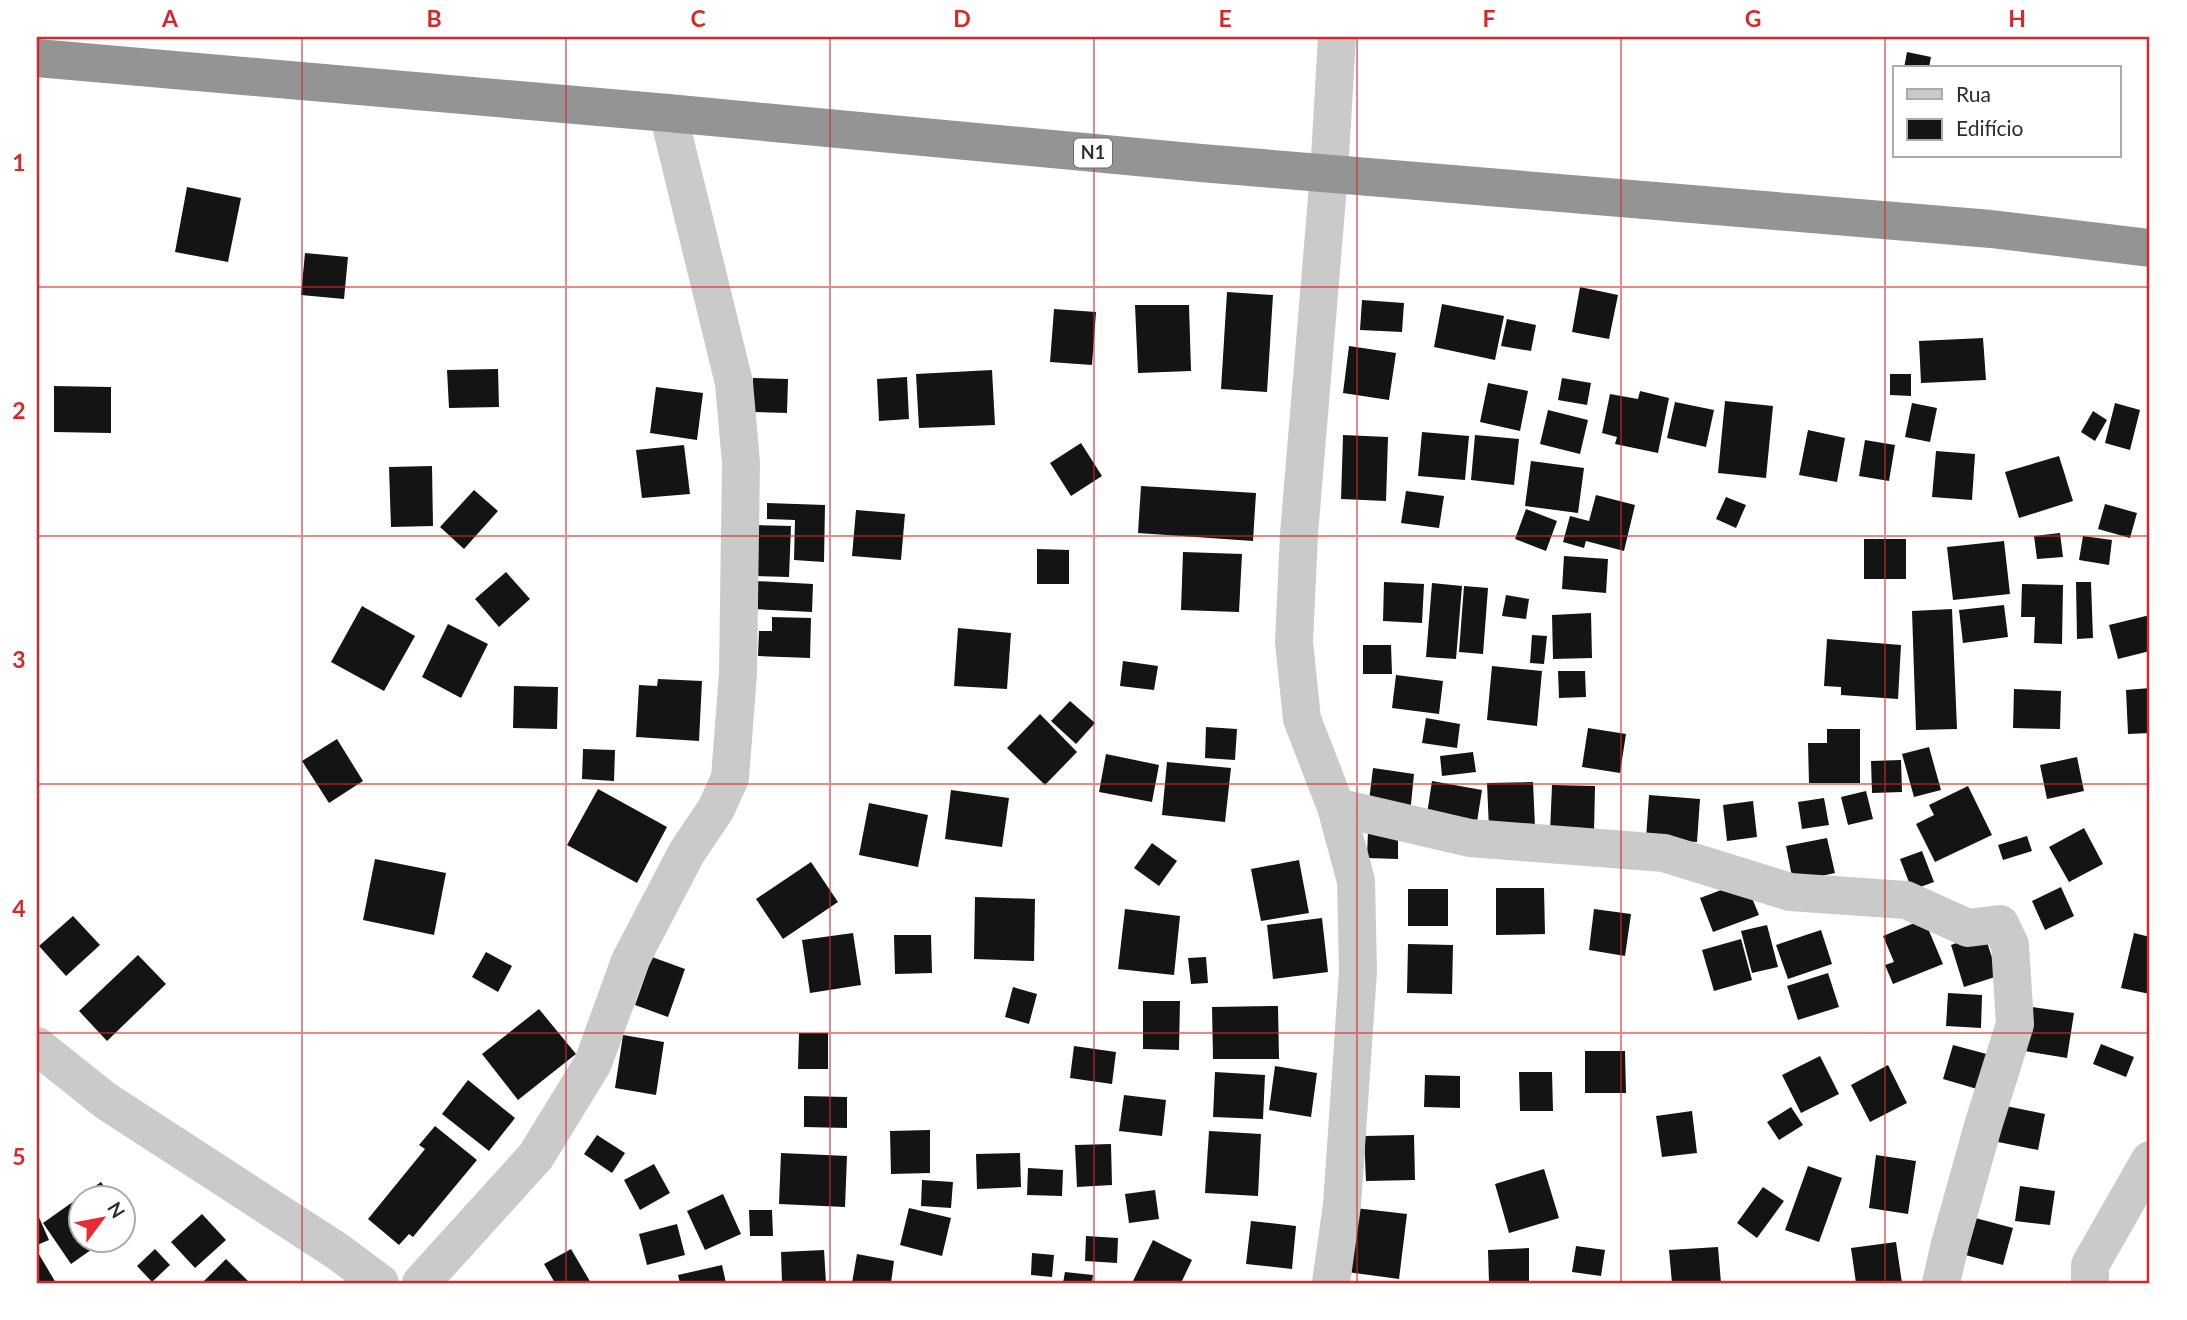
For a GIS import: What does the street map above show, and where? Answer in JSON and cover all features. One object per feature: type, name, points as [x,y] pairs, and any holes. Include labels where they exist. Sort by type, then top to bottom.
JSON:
[{"type":"highway","name":"N1","points":[[37,58],[1329,174],[1992,229],[2150,248]]},
{"type":"street","points":[[1331,1283],[1342,1205],[1358,971],[1356,881],[1336,807],[1302,719],[1294,642],[1299,534],[1329,174],[1337,37]]},
{"type":"street","points":[[421,1283],[536,1156],[593,1063],[630,961],[687,852],[716,809],[730,778],[738,673],[740,450],[734,383],[668,113]]},
{"type":"street","points":[[1336,807],[1470,838],[1664,853],[1790,892],[1906,900],[1968,928],[2000,924],[2010,945],[2015,1024],[1983,1126],[1941,1283]]},
{"type":"street","points":[[37,1046],[106,1101],[337,1251],[380,1283]]},
{"type":"street","points":[[2090,1283],[2090,1265],[2150,1160]]},
{"type":"building","points":[[1907,52],[1931,57],[1929,66],[1904,66]]},
{"type":"building","points":[[187,187],[241,198],[228,262],[175,252]]},
{"type":"building","points":[[305,253],[348,257],[344,299],[301,295]]},
{"type":"building","points":[[1580,287],[1618,295],[1609,339],[1572,332]]},
{"type":"building","points":[[1227,292],[1273,295],[1267,392],[1221,389]]},
{"type":"building","points":[[1362,300],[1404,303],[1402,332],[1360,330]]},
{"type":"building","points":[[1442,304],[1504,316],[1495,360],[1434,347]]},
{"type":"building","points":[[1135,305],[1189,305],[1191,371],[1138,373]]},
{"type":"building","points":[[1054,309],[1096,312],[1092,365],[1050,362]]},
{"type":"building","points":[[1507,319],[1536,325],[1531,351],[1501,346]]},
{"type":"building","points":[[1983,338],[1986,380],[1921,383],[1919,341]]},
{"type":"building","points":[[1349,346],[1396,353],[1389,400],[1343,393]]},
{"type":"building","points":[[498,369],[499,407],[449,408],[447,370]]},
{"type":"building","points":[[992,370],[995,425],[919,428],[916,374]]},
{"type":"building","points":[[1890,374],[1911,374],[1911,396],[1890,395]]},
{"type":"building","points":[[907,377],[909,419],[879,421],[877,379]]},
{"type":"building","points":[[753,378],[788,379],[787,413],[752,412]]},
{"type":"building","points":[[1562,378],[1591,383],[1587,405],[1558,400]]},
{"type":"building","points":[[1488,383],[1528,391],[1520,431],[1480,422]]},
{"type":"building","points":[[54,386],[111,387],[111,433],[54,432]]},
{"type":"building","points":[[656,387],[703,393],[697,440],[650,433]]},
{"type":"building","points":[[1640,391],[1669,398],[1658,453],[1615,444],[1617,437],[1602,433],[1610,394],[1638,399]]},
{"type":"building","points":[[1725,401],[1773,406],[1766,478],[1718,473]]},
{"type":"building","points":[[1675,402],[1714,410],[1706,447],[1667,438]]},
{"type":"building","points":[[1912,403],[1937,408],[1930,442],[1905,437]]},
{"type":"building","points":[[2115,403],[2140,410],[2130,450],[2105,443]]},
{"type":"building","points":[[1548,410],[1588,420],[1580,454],[1540,444]]},
{"type":"building","points":[[2093,411],[2107,420],[2095,441],[2081,432]]},
{"type":"building","points":[[1808,430],[1845,438],[1837,482],[1799,475]]},
{"type":"building","points":[[1422,432],[1469,436],[1465,480],[1418,476]]},
{"type":"building","points":[[1343,435],[1388,437],[1386,501],[1341,499]]},
{"type":"building","points":[[1475,435],[1519,439],[1514,485],[1471,480]]},
{"type":"building","points":[[1865,440],[1895,445],[1889,481],[1859,476]]},
{"type":"building","points":[[1081,443],[1102,476],[1071,496],[1050,463]]},
{"type":"building","points":[[684,445],[690,494],[642,498],[636,450]]},
{"type":"building","points":[[1936,451],[1975,454],[1972,500],[1932,497]]},
{"type":"building","points":[[2059,456],[2073,501],[2019,518],[2005,472]]},
{"type":"building","points":[[1531,461],[1584,468],[1578,513],[1525,506]]},
{"type":"building","points":[[432,466],[433,526],[391,527],[389,467]]},
{"type":"building","points":[[1141,486],[1256,493],[1253,541],[1138,533]]},
{"type":"building","points":[[474,490],[498,511],[464,549],[440,527]]},
{"type":"building","points":[[1406,491],[1444,496],[1439,528],[1401,523]]},
{"type":"building","points":[[1596,495],[1635,505],[1624,551],[1586,541],[1584,548],[1563,542],[1570,516],[1589,521]]},
{"type":"building","points":[[1726,497],[1746,505],[1736,528],[1716,519]]},
{"type":"building","points":[[767,503],[825,505],[824,562],[794,560],[795,520],[767,519]]},
{"type":"building","points":[[2105,504],[2137,513],[2130,538],[2098,529]]},
{"type":"building","points":[[1526,509],[1557,521],[1546,551],[1515,539]]},
{"type":"building","points":[[856,510],[905,514],[901,560],[852,556]]},
{"type":"building","points":[[754,525],[791,526],[789,577],[752,576]]},
{"type":"building","points":[[2060,533],[2063,557],[2037,559],[2034,536]]},
{"type":"building","points":[[2083,536],[2112,540],[2109,565],[2079,560]]},
{"type":"building","points":[[1864,539],[1906,539],[1906,579],[1864,579]]},
{"type":"building","points":[[2004,541],[2010,594],[1953,600],[1947,547]]},
{"type":"building","points":[[1037,549],[1069,550],[1069,584],[1037,584]]},
{"type":"building","points":[[1183,552],[1242,554],[1239,612],[1181,610]]},
{"type":"building","points":[[1564,556],[1608,559],[1606,593],[1562,589]]},
{"type":"building","points":[[506,572],[530,599],[499,627],[475,599]]},
{"type":"building","points":[[755,581],[813,584],[812,612],[753,609]]},
{"type":"building","points":[[1384,582],[1424,584],[1422,623],[1383,621]]},
{"type":"building","points":[[2076,582],[2091,582],[2093,638],[2077,639]]},
{"type":"building","points":[[1432,583],[1462,586],[1456,659],[1426,657]]},
{"type":"building","points":[[2022,584],[2063,585],[2062,644],[2034,643],[2035,617],[2021,617]]},
{"type":"building","points":[[1464,586],[1488,588],[1483,654],[1459,652]]},
{"type":"building","points":[[1506,595],[1529,599],[1526,619],[1502,616]]},
{"type":"building","points":[[2004,605],[2008,637],[1963,643],[1959,610]]},
{"type":"building","points":[[362,606],[415,636],[384,691],[331,662]]},
{"type":"building","points":[[1952,609],[1957,729],[1916,730],[1912,611]]},
{"type":"building","points":[[1591,613],[1592,658],[1553,659],[1552,615]]},
{"type":"building","points":[[2150,615],[2150,651],[2118,659],[2109,625]]},
{"type":"building","points":[[772,617],[811,618],[810,658],[758,656],[759,631],[772,631]]},
{"type":"building","points":[[448,624],[488,644],[461,698],[422,677]]},
{"type":"building","points":[[958,628],[1011,633],[1007,689],[954,686]]},
{"type":"building","points":[[1532,635],[1547,636],[1544,664],[1530,663]]},
{"type":"building","points":[[1827,639],[1901,645],[1898,699],[1841,695],[1841,687],[1824,686]]},
{"type":"building","points":[[1363,645],[1391,645],[1392,674],[1363,674]]},
{"type":"building","points":[[1123,661],[1158,666],[1154,690],[1120,686]]},
{"type":"building","points":[[1492,666],[1542,671],[1537,726],[1487,720]]},
{"type":"building","points":[[1558,671],[1585,671],[1586,697],[1559,698]]},
{"type":"building","points":[[1396,675],[1443,681],[1439,714],[1392,708]]},
{"type":"building","points":[[658,679],[702,681],[699,741],[636,737],[639,685],[657,686]]},
{"type":"building","points":[[514,686],[558,687],[557,729],[513,728]]},
{"type":"building","points":[[2150,688],[2150,733],[2128,734],[2126,690]]},
{"type":"building","points":[[2014,689],[2061,691],[2060,729],[2013,728]]},
{"type":"building","points":[[1070,701],[1095,723],[1076,744],[1051,721]]},
{"type":"building","points":[[1040,714],[1077,752],[1045,785],[1007,748]]},
{"type":"building","points":[[1426,718],[1460,724],[1457,748],[1422,743]]},
{"type":"building","points":[[1206,727],[1237,729],[1235,760],[1205,758]]},
{"type":"building","points":[[1588,728],[1626,734],[1620,773],[1582,767]]},
{"type":"building","points":[[1827,729],[1860,729],[1860,783],[1809,783],[1808,743],[1827,743]]},
{"type":"building","points":[[337,739],[363,781],[329,803],[302,761]]},
{"type":"building","points":[[1929,747],[1941,790],[1914,797],[1902,754]]},
{"type":"building","points":[[583,749],[615,750],[614,781],[582,779]]},
{"type":"building","points":[[1473,752],[1476,772],[1442,776],[1440,756]]},
{"type":"building","points":[[1106,754],[1159,765],[1152,802],[1099,792]]},
{"type":"building","points":[[2077,757],[2084,791],[2047,799],[2040,765]]},
{"type":"building","points":[[1901,760],[1902,792],[1872,793],[1871,761]]},
{"type":"building","points":[[1167,762],[1231,768],[1225,822],[1162,815]]},
{"type":"building","points":[[1373,768],[1414,774],[1410,814],[1368,809]]},
{"type":"building","points":[[1432,781],[1482,790],[1477,822],[1427,814]]},
{"type":"building","points":[[1533,782],[1535,827],[1489,829],[1487,783]]},
{"type":"building","points":[[1552,785],[1595,786],[1594,834],[1550,833]]},
{"type":"building","points":[[1968,786],[1992,835],[1935,862],[1916,824],[1934,815],[1929,805]]},
{"type":"building","points":[[598,789],[667,827],[637,883],[567,845]]},
{"type":"building","points":[[951,790],[1009,798],[1002,847],[945,839]]},
{"type":"building","points":[[1866,791],[1873,819],[1848,825],[1841,797]]},
{"type":"building","points":[[1649,795],[1700,799],[1697,842],[1646,839]]},
{"type":"building","points":[[1824,798],[1829,825],[1802,829],[1798,802]]},
{"type":"building","points":[[1753,801],[1757,837],[1727,841],[1723,805]]},
{"type":"building","points":[[869,803],[928,815],[918,867],[859,855]]},
{"type":"building","points":[[2084,828],[2103,864],[2069,882],[2049,847]]},
{"type":"building","points":[[1368,831],[1398,831],[1398,859],[1367,858]]},
{"type":"building","points":[[2027,836],[2032,851],[2003,860],[1998,845]]},
{"type":"building","points":[[1827,838],[1835,873],[1793,882],[1786,846]]},
{"type":"building","points":[[1152,843],[1177,861],[1159,886],[1134,868]]},
{"type":"building","points":[[1922,851],[1934,882],[1912,890],[1900,859]]},
{"type":"building","points":[[375,859],[446,873],[434,935],[363,920]]},
{"type":"building","points":[[1299,860],[1309,913],[1261,921],[1251,869]]},
{"type":"building","points":[[811,862],[838,902],[783,939],[756,899]]},
{"type":"building","points":[[1745,881],[1759,915],[1713,932],[1700,898]]},
{"type":"building","points":[[2061,887],[2074,916],[2045,930],[2032,901]]},
{"type":"building","points":[[1496,888],[1544,888],[1545,934],[1496,935]]},
{"type":"building","points":[[1408,889],[1448,889],[1448,926],[1408,926]]},
{"type":"building","points":[[975,897],[1035,899],[1034,961],[974,959]]},
{"type":"building","points":[[1125,909],[1180,916],[1174,975],[1118,969]]},
{"type":"building","points":[[1594,909],[1631,914],[1625,956],[1589,950]]},
{"type":"building","points":[[73,916],[100,945],[66,976],[39,946]]},
{"type":"building","points":[[1322,918],[1328,972],[1273,979],[1267,925]]},
{"type":"building","points":[[1924,919],[1943,964],[1893,984],[1885,965],[1894,962],[1883,936]]},
{"type":"building","points":[[1767,925],[1778,967],[1752,973],[1741,931]]},
{"type":"building","points":[[1821,930],[1832,964],[1788,979],[1776,945]]},
{"type":"building","points":[[853,933],[861,985],[810,993],[802,940]]},
{"type":"building","points":[[1984,933],[1998,976],[1964,987],[1951,945]]},
{"type":"building","points":[[2134,933],[2150,937],[2150,994],[2121,988]]},
{"type":"building","points":[[894,935],[931,935],[932,973],[895,974]]},
{"type":"building","points":[[1741,939],[1752,980],[1714,991],[1702,950]]},
{"type":"building","points":[[1408,944],[1453,945],[1452,994],[1407,993]]},
{"type":"building","points":[[486,952],[512,966],[498,992],[472,977]]},
{"type":"building","points":[[138,955],[166,984],[107,1041],[79,1011]]},
{"type":"building","points":[[652,957],[685,969],[668,1017],[635,1005]]},
{"type":"building","points":[[1206,957],[1208,983],[1191,984],[1188,958]]},
{"type":"building","points":[[1828,973],[1839,1007],[1798,1020],[1787,986]]},
{"type":"building","points":[[1013,987],[1037,994],[1029,1024],[1005,1017]]},
{"type":"building","points":[[1948,993],[1982,995],[1981,1028],[1946,1026]]},
{"type":"building","points":[[1143,1001],[1180,1001],[1179,1050],[1143,1049]]},
{"type":"building","points":[[1278,1006],[1279,1059],[1213,1059],[1212,1007]]},
{"type":"building","points":[[2024,1006],[2074,1013],[2067,1058],[2018,1050]]},
{"type":"building","points":[[539,1009],[576,1054],[518,1100],[482,1054]]},
{"type":"building","points":[[799,1033],[828,1033],[828,1069],[798,1069]]},
{"type":"building","points":[[623,1035],[664,1042],[656,1095],[615,1088]]},
{"type":"building","points":[[2101,1044],[2134,1057],[2126,1077],[2093,1064]]},
{"type":"building","points":[[1953,1045],[1994,1056],[1984,1091],[1943,1079]]},
{"type":"building","points":[[1074,1046],[1116,1052],[1112,1084],[1070,1078]]},
{"type":"building","points":[[1585,1051],[1625,1051],[1626,1093],[1585,1093]]},
{"type":"building","points":[[1820,1056],[1839,1094],[1801,1113],[1782,1075]]},
{"type":"building","points":[[1888,1065],[1907,1103],[1870,1122],[1851,1085]]},
{"type":"building","points":[[1275,1066],[1317,1073],[1311,1117],[1269,1110]]},
{"type":"building","points":[[1215,1072],[1265,1075],[1263,1119],[1213,1117]]},
{"type":"building","points":[[1519,1072],[1552,1072],[1553,1111],[1520,1111]]},
{"type":"building","points":[[1425,1075],[1460,1076],[1460,1108],[1424,1107]]},
{"type":"building","points":[[468,1080],[515,1118],[489,1151],[442,1114]]},
{"type":"building","points":[[1124,1095],[1166,1100],[1162,1136],[1119,1131]]},
{"type":"building","points":[[804,1096],[847,1097],[847,1128],[804,1127]]},
{"type":"building","points":[[2006,1106],[2045,1114],[2038,1150],[1998,1142]]},
{"type":"building","points":[[1791,1107],[1803,1125],[1779,1140],[1767,1122]]},
{"type":"building","points":[[1692,1111],[1697,1153],[1662,1157],[1656,1116]]},
{"type":"building","points":[[435,1126],[477,1160],[413,1237],[409,1234],[399,1245],[368,1219],[425,1149],[419,1145]]},
{"type":"building","points":[[930,1130],[930,1173],[891,1174],[890,1131]]},
{"type":"building","points":[[1209,1131],[1261,1134],[1258,1196],[1205,1193]]},
{"type":"building","points":[[597,1135],[625,1153],[612,1173],[584,1154]]},
{"type":"building","points":[[1414,1135],[1415,1180],[1366,1181],[1364,1136]]},
{"type":"building","points":[[1111,1144],[1112,1185],[1077,1187],[1075,1145]]},
{"type":"building","points":[[781,1153],[847,1156],[845,1207],[779,1204]]},
{"type":"building","points":[[1020,1153],[1021,1187],[977,1189],[976,1154]]},
{"type":"building","points":[[1876,1155],[1916,1161],[1908,1214],[1869,1208]]},
{"type":"building","points":[[654,1164],[670,1193],[640,1210],[624,1180]]},
{"type":"building","points":[[1808,1166],[1842,1178],[1819,1242],[1785,1230]]},
{"type":"building","points":[[1028,1168],[1063,1170],[1062,1196],[1027,1195]]},
{"type":"building","points":[[1544,1169],[1559,1218],[1509,1233],[1495,1184]]},
{"type":"building","points":[[922,1180],[953,1182],[951,1208],[921,1206]]},
{"type":"building","points":[[2020,1186],[2055,1191],[2050,1225],[2015,1221]]},
{"type":"building","points":[[1763,1187],[1784,1201],[1757,1238],[1737,1223]]},
{"type":"building","points":[[1155,1190],[1159,1219],[1129,1223],[1125,1194]]},
{"type":"building","points":[[723,1194],[741,1234],[705,1250],[687,1211]]},
{"type":"building","points":[[66,1207],[66,1254],[85,1254],[71,1264],[43,1223]]},
{"type":"building","points":[[909,1208],[951,1218],[942,1256],[900,1245]]},
{"type":"building","points":[[1355,1208],[1407,1214],[1399,1279],[1347,1272]]},
{"type":"building","points":[[749,1210],[772,1210],[773,1236],[750,1236]]},
{"type":"building","points":[[37,1213],[49,1240],[37,1245]]},
{"type":"building","points":[[202,1214],[226,1240],[195,1268],[171,1242]]},
{"type":"building","points":[[1968,1216],[2013,1228],[2003,1265],[1958,1253]]},
{"type":"building","points":[[1251,1221],[1296,1226],[1292,1269],[1246,1264]]},
{"type":"building","points":[[677,1224],[685,1255],[647,1265],[639,1234]]},
{"type":"building","points":[[1086,1236],[1118,1238],[1117,1263],[1085,1261]]},
{"type":"building","points":[[1153,1240],[1192,1260],[1181,1283],[1132,1283]]},
{"type":"building","points":[[1896,1242],[1902,1283],[1856,1283],[1851,1248]]},
{"type":"building","points":[[1576,1246],[1605,1250],[1601,1276],[1572,1272]]},
{"type":"building","points":[[1718,1247],[1721,1283],[1672,1283],[1669,1250]]},
{"type":"building","points":[[1529,1248],[1529,1283],[1489,1283],[1488,1250]]},
{"type":"building","points":[[155,1249],[170,1265],[152,1282],[137,1266]]},
{"type":"building","points":[[571,1249],[591,1283],[555,1283],[544,1264]]},
{"type":"building","points":[[824,1250],[826,1283],[782,1283],[781,1252]]},
{"type":"building","points":[[37,1251],[56,1283],[37,1283]]},
{"type":"building","points":[[1032,1253],[1054,1255],[1052,1277],[1031,1275]]},
{"type":"building","points":[[857,1254],[894,1261],[891,1283],[852,1283]]},
{"type":"building","points":[[226,1259],[250,1283],[202,1283]]},
{"type":"building","points":[[722,1265],[726,1283],[680,1283],[678,1275]]},
{"type":"building","points":[[1065,1272],[1093,1275],[1092,1283],[1063,1283]]}]
